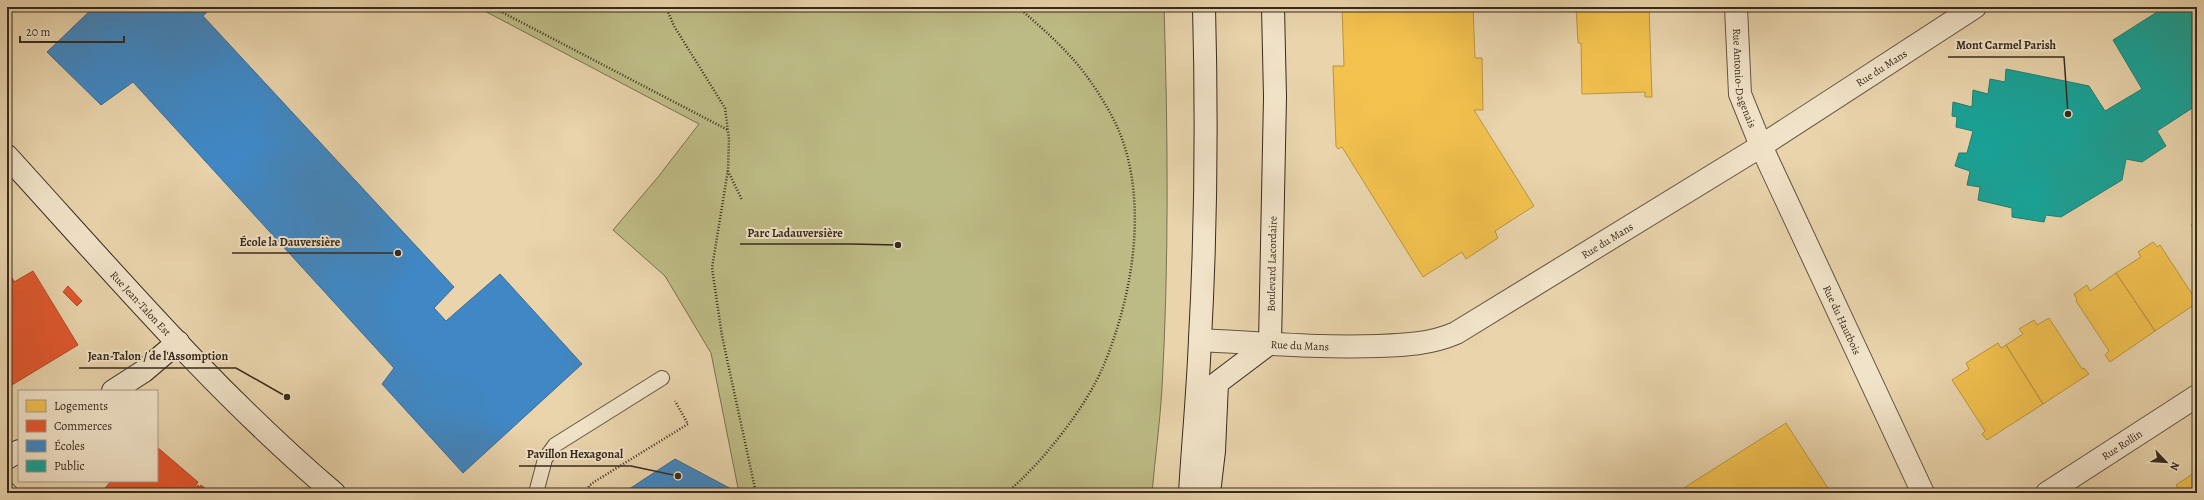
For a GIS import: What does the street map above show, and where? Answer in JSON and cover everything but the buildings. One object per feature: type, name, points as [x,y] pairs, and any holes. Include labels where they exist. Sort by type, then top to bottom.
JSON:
[{"type":"street","points":[[1190,493],[1200,340],[1206,180],[1204,7]]},
{"type":"street","name":"Boulevard Lacordaire","points":[[1270,343],[1275,113],[1273,7]]},
{"type":"street","name":"Rue Antonio-Dagenais","points":[[1736,7],[1740,94],[1761,146]]},
{"type":"street","name":"Rue du Mans","points":[[1200,340],[1347,347],[1423,343],[1440,340],[1456,333],[1761,146],[1975,7]]},
{"type":"street","name":"Rue du Hautbois","points":[[1761,146],[1923,493]]},
{"type":"street","name":"Rue Jean-Talon Est","points":[[7,156],[178,342],[272,437],[334,493]]},
{"type":"street","points":[[115,390],[144,371],[178,342]]},
{"type":"street","points":[[1209,493],[1214,451],[1217,383],[1270,343]]},
{"type":"street","name":"Rue Rollin","points":[[2047,493],[2197,396]]},
{"type":"street","points":[[7,458],[18,452]]},
{"type":"lane","points":[[536,493],[545,459],[555,445],[662,378]]},
{"type":"lane","points":[[7,489],[11,493]]},
{"type":"path","points":[[492,7],[728,130]]},
{"type":"path","points":[[666,7],[674,26],[725,108],[728,130],[728,170],[712,268],[722,336],[756,493]]},
{"type":"path","points":[[1006,493],[1018,483],[1051,446],[1087,398],[1103,368],[1128,289],[1134,230],[1133,179],[1121,136],[1107,108],[1072,57],[1018,7]]},
{"type":"path","points":[[728,170],[742,200]]},
{"type":"path","points":[[587,493],[594,482],[688,424],[672,396]]},
{"type":"shaded area","points":[[477,7],[1164,7],[1167,150],[1166,293],[1161,401],[1152,493],[739,493],[711,353],[665,276],[613,230],[658,177],[699,124]]},
{"type":"place","name":"Mont Carmel Parish","points":[[2068,114]]},
{"type":"place","name":"Parc Ladauversière","points":[[898,245]]},
{"type":"place","name":"École la Dauversière","points":[[398,253]]},
{"type":"place","name":"Jean-Talon / de l'Assomption","points":[[287,397]]},
{"type":"place","name":"Pavillon Hexagonal","points":[[678,476]]}]
